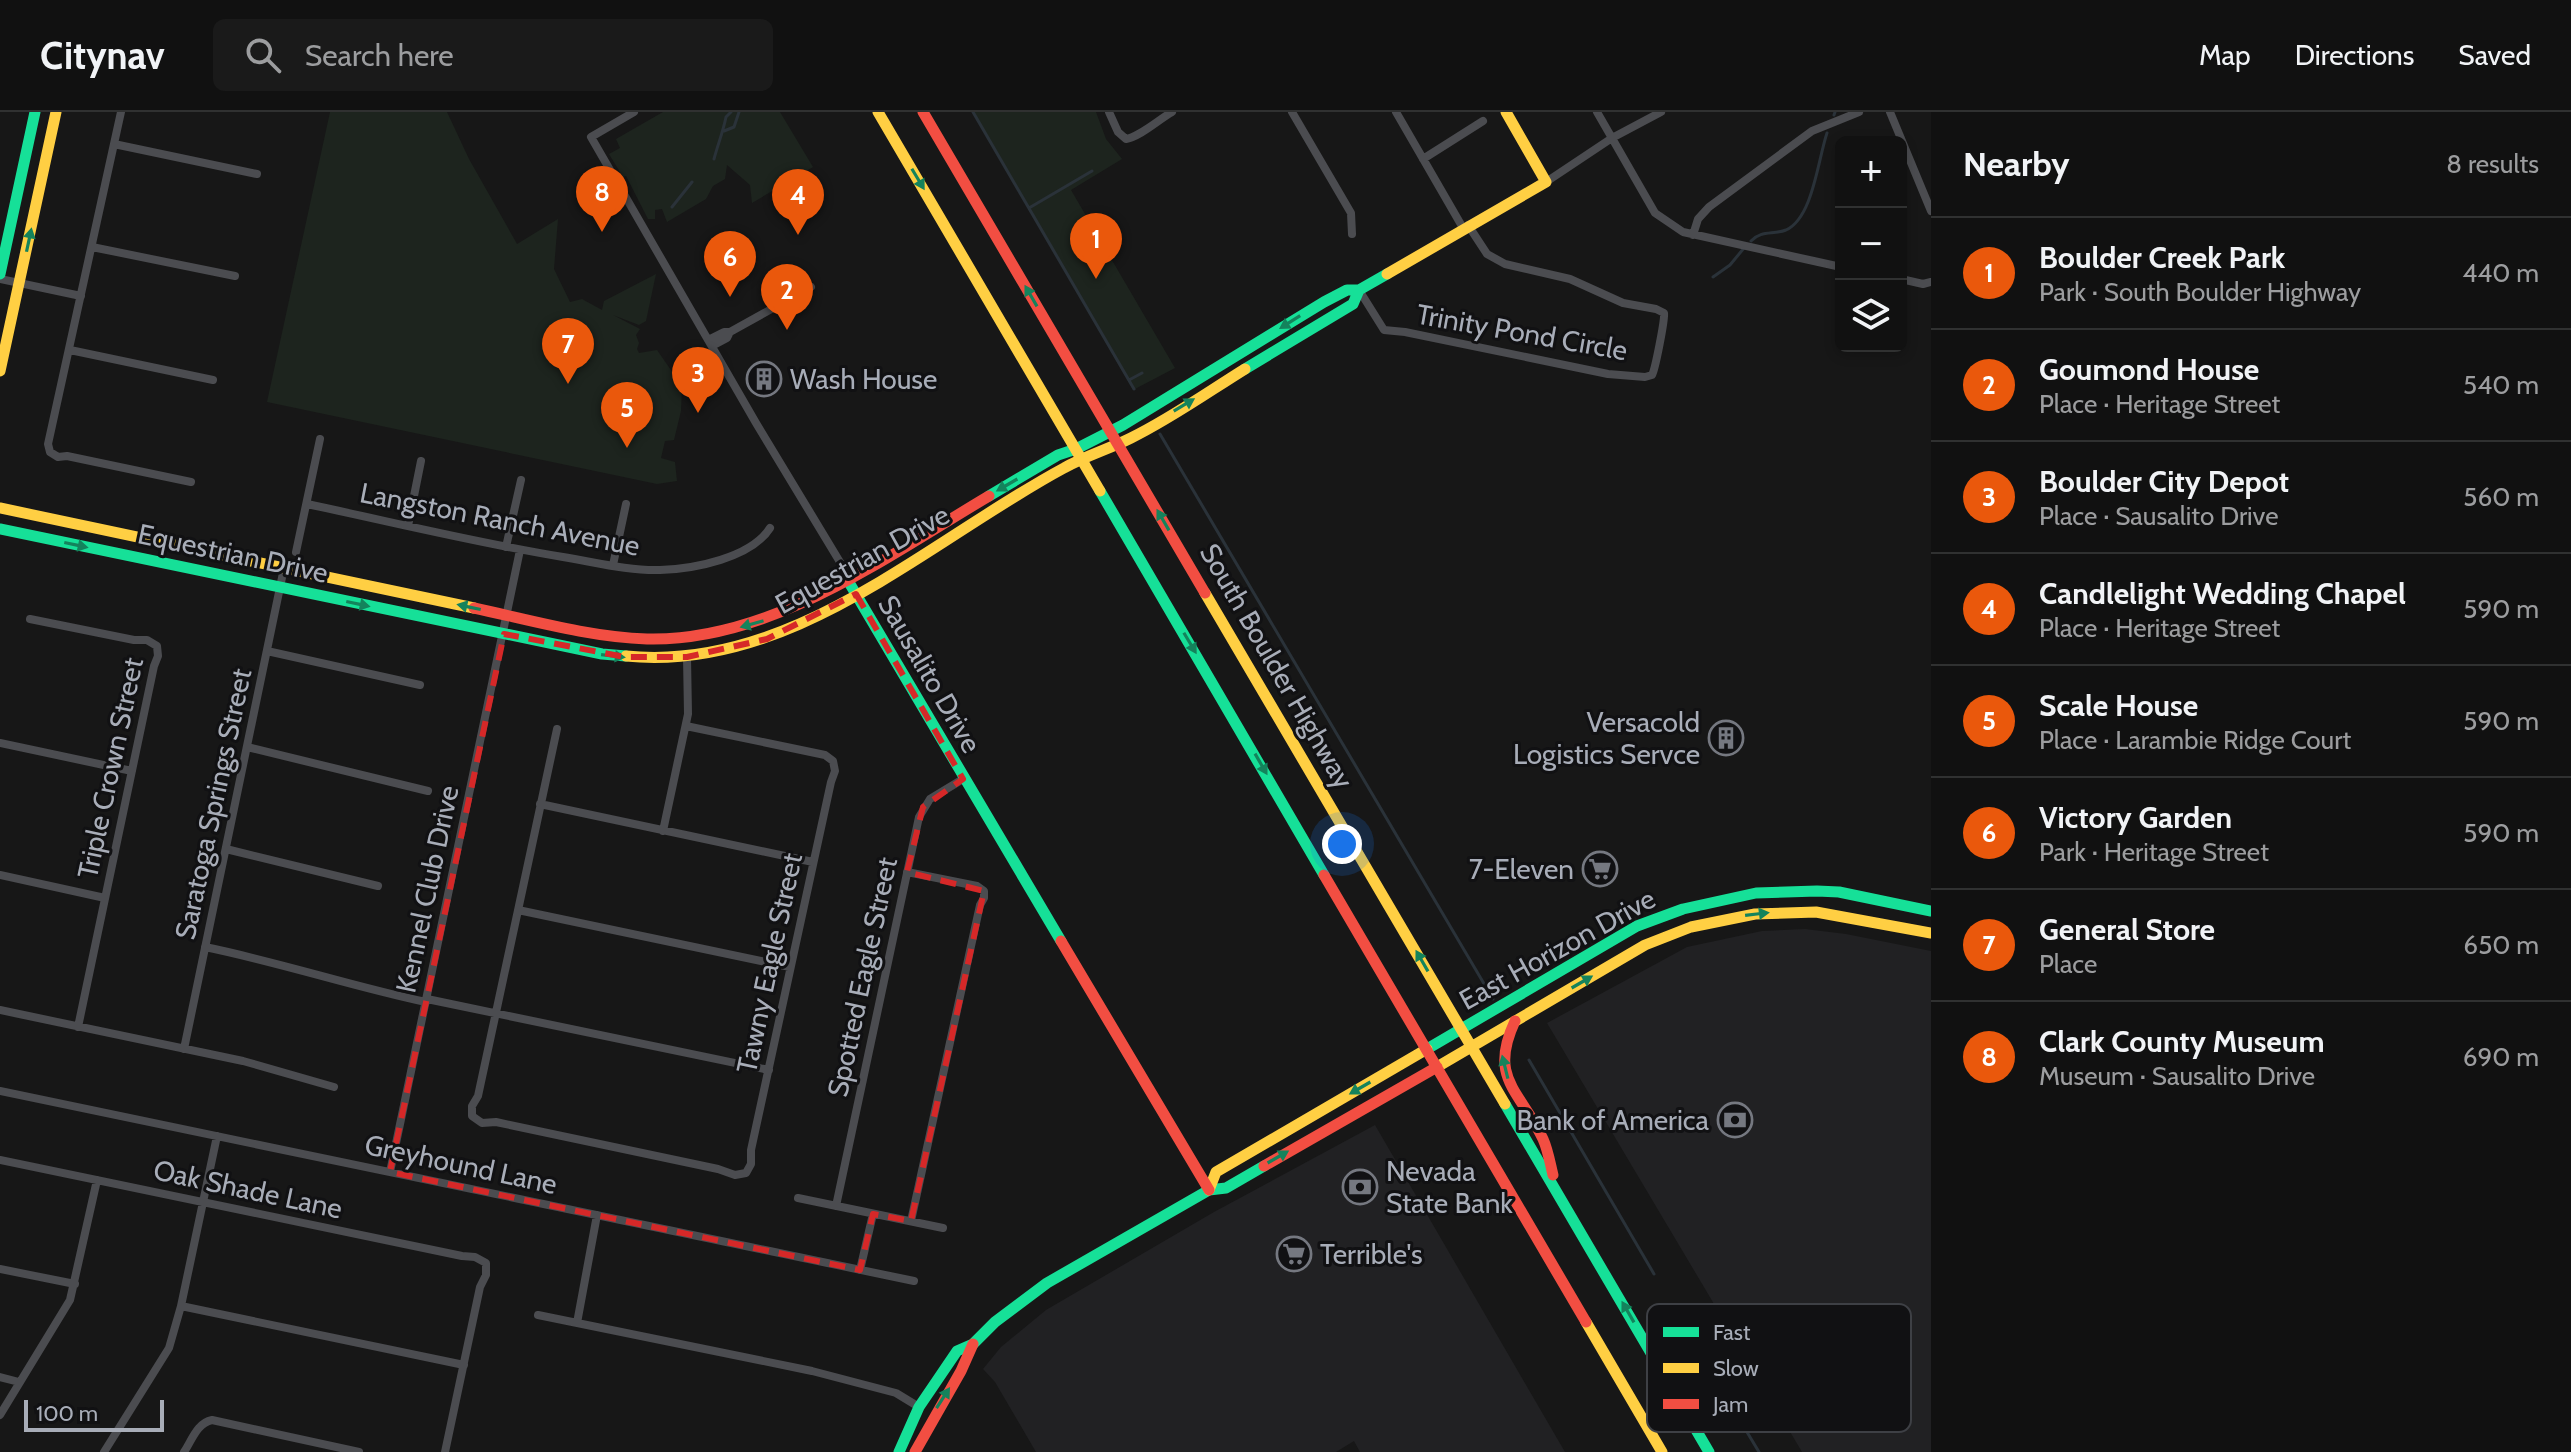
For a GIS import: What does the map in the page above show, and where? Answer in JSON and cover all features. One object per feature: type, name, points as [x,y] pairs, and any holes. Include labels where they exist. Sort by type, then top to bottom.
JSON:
[{"type":"main road","points":[[0,277],[35,112]]},
{"type":"main road","points":[[0,371],[56,112]]},
{"type":"main road","points":[[878,112],[1647,1426]]},
{"type":"main road","name":"South Boulder Highway","points":[[923,112],[1647,1345]]},
{"type":"main road","points":[[1506,112],[1546,182]]},
{"type":"main road","name":"Equestrian Drive","points":[[0,508],[628,638],[685,638],[762,622],[847,579],[1058,455],[1109,433],[1324,302],[1347,290],[1359,290],[1546,182]]},
{"type":"main road","name":"Equestrian Drive","points":[[0,529],[625,657],[687,657],[767,639],[821,615],[1065,467],[1117,445],[1353,304],[1359,290]]},
{"type":"main road","name":"Sausalito Drive","points":[[847,579],[1209,1190]]},
{"type":"main road","points":[[1837,915],[1839,892]]},
{"type":"main road","name":"East Horizon Drive","points":[[1931,911],[1839,892],[1756,893],[1727,898],[1637,926],[1216,1172],[1209,1190],[1226,1188],[1666,935],[1755,914],[1816,912],[1931,933]]},
{"type":"main road","points":[[1666,935],[1667,915]]},
{"type":"main road","points":[[1515,1021],[1501,1062],[1544,1141],[1556,1189]]},
{"type":"main road","points":[[899,1452],[919,1407],[957,1351],[973,1344],[995,1322],[1047,1283],[1209,1190]]},
{"type":"main road","points":[[915,1452],[931,1417],[966,1365],[973,1344]]},
{"type":"main road","points":[[1650,1432],[1662,1452]]},
{"type":"main road","name":"South Boulder Highway","points":[[1697,1432],[1709,1452]]},
{"type":"street","points":[[121,112],[48,444],[50,452],[58,457],[67,456],[191,482]]},
{"type":"street","name":"Sausalito Drive","points":[[634,112],[591,137],[843,567],[847,579]]},
{"type":"street","points":[[1109,112],[1118,132],[1126,139],[1136,137],[1144,128],[1172,112]]},
{"type":"street","points":[[1292,112],[1351,213],[1352,234]]},
{"type":"street","points":[[1396,112],[1466,227]]},
{"type":"street","points":[[1597,112],[1655,213],[1683,232],[1835,266]]},
{"type":"street","points":[[1546,182],[1612,138],[1661,112]]},
{"type":"street","points":[[1693,235],[1698,219],[1722,197],[1812,131],[1859,112]]},
{"type":"street","points":[[1890,112],[1931,211]]},
{"type":"street","points":[[1423,159],[1483,121]]},
{"type":"street","points":[[114,144],[257,174]]},
{"type":"street","name":"Trinity Pond Circle","points":[[1359,290],[1384,330],[1608,374],[1652,375],[1656,369],[1664,313],[1623,303],[1570,279],[1493,259],[1466,227]]},
{"type":"street","points":[[92,247],[235,276]]},
{"type":"street","points":[[0,277],[81,296]]},
{"type":"street","points":[[1905,280],[1923,284],[1931,282]]},
{"type":"street","points":[[710,343],[727,338],[730,332],[811,287]]},
{"type":"street","points":[[70,350],[213,380]]},
{"type":"street","points":[[296,552],[320,439]]},
{"type":"street","points":[[408,526],[421,461]]},
{"type":"street","points":[[506,547],[521,480]]},
{"type":"street","name":"Langston Ranch Avenue","points":[[307,504],[520,550],[659,570],[711,563],[747,550],[764,538],[770,528]]},
{"type":"street","points":[[613,565],[626,504]]},
{"type":"street","name":"Kennel Club Drive","points":[[390,1172],[520,550]]},
{"type":"street","name":"Saratoga Springs Street","points":[[184,1049],[284,568]]},
{"type":"street","name":"Triple Crown Street","points":[[30,619],[147,640],[157,646],[158,656],[78,1027]]},
{"type":"street","points":[[267,651],[420,685]]},
{"type":"street","points":[[663,831],[686,726],[690,694],[687,657]]},
{"type":"street","name":"Tawny Eagle Street","points":[[496,1013],[478,1096],[472,1106],[472,1116],[482,1123],[496,1122],[735,1175],[746,1173],[751,1164],[751,1150],[790,967],[835,771],[833,761],[825,755],[686,726]]},
{"type":"street","points":[[496,1013],[557,729]]},
{"type":"street","points":[[0,743],[132,771]]},
{"type":"street","points":[[247,747],[428,791]]},
{"type":"street","name":"Spotted Eagle Street","points":[[836,1206],[923,807],[937,793],[963,779]]},
{"type":"street","points":[[540,804],[813,862]]},
{"type":"street","points":[[226,849],[378,886]]},
{"type":"street","points":[[907,872],[977,886],[984,891],[911,1221]]},
{"type":"street","points":[[0,875],[105,898]]},
{"type":"street","points":[[518,910],[790,967]]},
{"type":"street","points":[[205,947],[280,963],[349,985],[769,1070]]},
{"type":"street","points":[[0,1010],[243,1061],[334,1087]]},
{"type":"street","name":"Greyhound Lane","points":[[0,1091],[914,1281]]},
{"type":"street","points":[[104,1452],[162,1363],[173,1338],[217,1136]]},
{"type":"street","name":"Oak Shade Lane","points":[[0,1160],[475,1257],[486,1263],[486,1275],[480,1287],[464,1365]]},
{"type":"street","points":[[0,1415],[65,1312],[75,1284],[97,1180]]},
{"type":"street","points":[[798,1198],[943,1228]]},
{"type":"street","points":[[860,1270],[873,1214]]},
{"type":"street","points":[[577,1323],[597,1215]]},
{"type":"street","points":[[0,1269],[75,1284]]},
{"type":"street","points":[[181,1306],[464,1365],[445,1452]]},
{"type":"street","points":[[538,1315],[812,1371],[896,1393],[919,1407]]},
{"type":"street","points":[[0,1377],[19,1382]]},
{"type":"street","points":[[184,1452],[197,1429],[204,1422],[212,1420],[359,1452]]},
{"type":"highlighted area","points":[[856,594],[963,779],[923,807],[907,872],[984,891],[911,1221],[873,1214],[860,1270],[390,1172],[504,634],[625,657],[687,657],[767,639]]},
{"type":"shaded area","points":[[330,112],[447,112],[469,159],[517,244],[558,219],[554,269],[570,302],[582,299],[602,310],[604,301],[656,274],[646,321],[639,325],[613,315],[640,329],[636,335],[639,353],[657,350],[682,386],[681,411],[674,440],[665,441],[661,458],[675,462],[677,481],[657,484],[267,402]]},
{"type":"shaded area","points":[[663,112],[780,112],[813,167],[752,203],[750,185],[727,165],[725,179],[713,186],[706,199],[667,222],[662,209],[655,210],[655,219],[648,219],[626,176],[623,177],[609,154],[620,148],[616,139]]},
{"type":"shaded area","points":[[973,112],[1096,112],[1106,139],[1122,159],[1071,190],[1175,368],[1133,390]]},
{"type":"shaded area","points":[[1805,929],[1931,951],[1931,1452],[1802,1452],[1790,1432],[1911,1432],[1911,1304],[1714,1304],[1547,1023],[1687,947],[1762,931]]},
{"type":"shaded area","points":[[1375,1125],[1565,1452],[1360,1452],[1354,1441],[1336,1452],[1036,1452],[995,1382],[983,1369],[1001,1347],[1046,1310],[1214,1212]]},
{"type":"waterway","points":[[714,159],[726,117],[731,112]]},
{"type":"waterway","points":[[724,131],[734,127],[739,112]]},
{"type":"waterway","points":[[973,112],[1134,389]]},
{"type":"waterway","points":[[1751,241],[1763,234],[1786,230],[1803,213],[1827,133]]},
{"type":"waterway","points":[[1029,208],[1092,171]]},
{"type":"waterway","points":[[672,207],[692,182]]},
{"type":"waterway","points":[[1713,277],[1730,265],[1744,248]]},
{"type":"waterway","points":[[1129,380],[1142,373]]},
{"type":"waterway","points":[[1160,434],[1493,999]]},
{"type":"waterway","points":[[1529,1060],[1654,1274]]},
{"type":"waterway","points":[[1747,1432],[1759,1452]]},
{"type":"traffic: fast","points":[[0,274],[35,112]]},
{"type":"traffic: fast","points":[[989,496],[1058,455],[1123,425],[1324,302],[1347,290],[1359,290],[1387,274]]},
{"type":"traffic: fast","points":[[1245,369],[1353,304],[1359,290]]},
{"type":"traffic: fast","points":[[1100,491],[1324,875]]},
{"type":"traffic: fast","points":[[0,529],[602,654],[626,656]]},
{"type":"traffic: fast","points":[[847,579],[1061,941]]},
{"type":"traffic: fast","points":[[1427,1049],[1637,926],[1683,909],[1756,893],[1817,891],[1839,892],[1931,911]]},
{"type":"traffic: fast","points":[[1505,1104],[1647,1346]]},
{"type":"traffic: fast","points":[[899,1452],[919,1407],[957,1351],[973,1344],[995,1322],[1047,1283],[1209,1190],[1226,1188],[1264,1166]]},
{"type":"traffic: fast","points":[[1697,1432],[1709,1452]]},
{"type":"traffic: slow","points":[[0,371],[56,112]]},
{"type":"traffic: slow","points":[[878,112],[1100,491]]},
{"type":"traffic: slow","points":[[1387,274],[1546,182],[1506,112]]},
{"type":"traffic: slow","points":[[626,656],[687,656],[745,644],[801,623],[856,596],[1064,468],[1160,422],[1245,369]]},
{"type":"traffic: slow","points":[[0,508],[474,608]]},
{"type":"traffic: slow","points":[[1205,593],[1505,1104]]},
{"type":"traffic: slow","points":[[1437,1067],[1645,945],[1691,927],[1755,914],[1816,912],[1931,933]]},
{"type":"traffic: slow","points":[[1209,1190],[1216,1172],[1427,1049]]},
{"type":"traffic: slow","points":[[1586,1322],[1647,1426]]},
{"type":"traffic: slow","points":[[1650,1432],[1662,1452]]},
{"type":"traffic: jam","points":[[923,112],[1205,593]]},
{"type":"traffic: jam","points":[[474,608],[625,638],[693,636],[738,626],[826,592],[989,496]]},
{"type":"traffic: jam","points":[[1324,875],[1586,1322]]},
{"type":"traffic: jam","points":[[1061,941],[1209,1190]]},
{"type":"traffic: jam","points":[[1515,1021],[1505,1057],[1506,1071],[1543,1139],[1553,1175]]},
{"type":"traffic: jam","points":[[1264,1166],[1437,1067]]},
{"type":"traffic: jam","points":[[915,1452],[973,1344]]},
{"type":"place","name":"Clark County Museum","points":[[602,232]]},
{"type":"place","name":"Candlelight Wedding Chapel","points":[[798,235]]},
{"type":"place","name":"Boulder Creek Park","points":[[1096,279]]},
{"type":"place","name":"Victory Garden","points":[[730,297]]},
{"type":"place","name":"Goumond House","points":[[787,330]]},
{"type":"place","name":"Wash House","points":[[764,379]]},
{"type":"place","name":"General Store","points":[[568,384]]},
{"type":"place","name":"Boulder City Depot","points":[[698,413]]},
{"type":"place","name":"Scale House","points":[[627,448]]},
{"type":"place","name":"Versacold Logistics Servce","points":[[1726,738]]},
{"type":"place","name":"7-Eleven","points":[[1600,869]]},
{"type":"place","name":"Bank of America","points":[[1735,1120]]},
{"type":"place","name":"Nevada State Bank","points":[[1360,1187]]},
{"type":"place","name":"Terrible's","points":[[1294,1254]]}]
